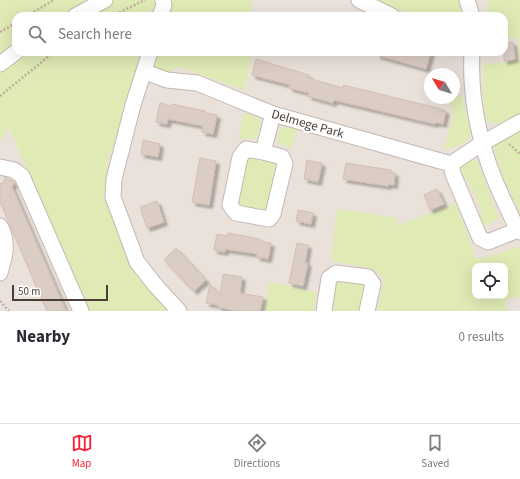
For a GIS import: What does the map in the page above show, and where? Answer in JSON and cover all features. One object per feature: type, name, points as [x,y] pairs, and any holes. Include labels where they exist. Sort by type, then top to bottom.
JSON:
[{"type":"street","points":[[82,12],[105,0]]},
{"type":"street","points":[[161,12],[164,5],[163,0]]},
{"type":"street","points":[[359,0],[384,12]]},
{"type":"street","points":[[467,0],[471,12]]},
{"type":"street","points":[[0,64],[12,55]]},
{"type":"street","points":[[149,56],[133,105],[114,179],[113,197],[138,262],[156,286],[179,311]]},
{"type":"street","points":[[472,56],[473,90],[481,144],[499,192],[519,231],[488,242],[480,238],[453,174],[451,164],[481,144],[520,122]]},
{"type":"street","name":"Delmege Park","points":[[145,72],[167,80],[197,83],[273,114],[451,164]]},
{"type":"street","points":[[263,152],[273,114]]},
{"type":"street","points":[[246,149],[263,152],[282,157],[285,164],[273,214],[269,218],[236,213],[230,205],[240,157],[246,149]]},
{"type":"street","points":[[0,167],[14,170],[22,176],[81,311]]},
{"type":"street","points":[[0,226],[5,235],[6,252],[0,273]]},
{"type":"street","points":[[324,311],[329,278],[336,273],[368,277],[373,284],[367,311]]},
{"type":"path","points":[[34,12],[54,0]]},
{"type":"path","points":[[120,12],[145,0]]},
{"type":"path","points":[[0,32],[12,25]]},
{"type":"path","points":[[0,96],[49,56]]},
{"type":"path","points":[[0,300],[9,311]]},
{"type":"shaded area","points":[[92,0],[520,0],[520,311],[0,311],[0,141],[9,128],[21,155],[112,56],[508,56],[508,12],[97,12]]},
{"type":"green space","points":[[0,0],[251,0],[251,12],[12,12],[12,56],[252,56],[244,90],[179,67],[135,89],[127,104],[109,158],[104,199],[128,258],[168,311],[90,311],[9,128],[0,141]]},
{"type":"green space","points":[[377,0],[472,0],[468,12],[407,12]]},
{"type":"green space","points":[[490,0],[520,0],[520,114],[509,121],[500,123],[487,122],[483,100],[483,64],[519,61],[518,39],[508,38],[508,12],[486,12]]},
{"type":"green space","points":[[460,96],[462,96],[471,133],[466,143],[444,150],[453,114],[450,104],[460,104]]},
{"type":"green space","points":[[244,112],[259,118],[260,128],[257,138],[239,139]]},
{"type":"green space","points":[[289,127],[297,129],[292,148],[281,145],[277,139],[280,129]]},
{"type":"green space","points":[[520,131],[520,214],[501,171],[493,145],[497,139]]},
{"type":"green space","points":[[252,156],[275,158],[277,165],[270,208],[264,211],[241,208],[237,203],[247,159]]},
{"type":"green space","points":[[465,159],[477,161],[499,218],[485,226],[479,220],[482,213],[468,180],[463,180],[460,170]]},
{"type":"green space","points":[[456,203],[476,259],[501,253],[517,246],[520,249],[520,297],[508,299],[508,263],[472,263],[472,299],[507,299],[505,303],[507,311],[378,311],[384,278],[373,269],[331,261],[337,209],[398,218],[396,226]]},
{"type":"green space","points":[[339,279],[364,282],[368,287],[364,311],[330,311],[334,283]]},
{"type":"green space","points":[[269,282],[317,292],[314,311],[265,311]]},
{"type":"building","points":[[513,42],[515,59],[504,61],[504,56],[508,56],[508,43]]},
{"type":"building","points":[[380,56],[430,56],[426,68],[424,68]]},
{"type":"building","points":[[256,59],[309,75],[308,78],[343,88],[343,85],[438,108],[446,111],[443,124],[435,122],[435,124],[334,100],[333,103],[308,96],[309,93],[289,88],[290,85],[252,75]]},
{"type":"building","points":[[160,103],[172,106],[172,104],[217,115],[213,134],[202,132],[203,126],[168,119],[167,124],[156,122]]},
{"type":"building","points":[[143,140],[160,144],[158,157],[141,154]]},
{"type":"building","points":[[200,158],[216,161],[209,205],[192,202]]},
{"type":"building","points":[[307,160],[322,163],[318,182],[304,179]]},
{"type":"building","points":[[346,163],[391,170],[391,172],[395,173],[394,185],[388,184],[388,186],[343,179]]},
{"type":"building","points":[[5,177],[14,182],[12,187],[66,311],[47,311],[0,202],[0,184],[3,183]]},
{"type":"building","points":[[437,189],[444,204],[430,210],[424,195]]},
{"type":"building","points":[[157,201],[164,222],[147,228],[140,207]]},
{"type":"building","points":[[298,210],[313,213],[311,224],[296,221]]},
{"type":"building","points":[[228,233],[260,239],[260,241],[271,243],[268,259],[257,257],[257,254],[225,249],[225,252],[214,250],[217,234],[227,236]]},
{"type":"building","points":[[297,243],[308,245],[305,263],[308,263],[303,286],[289,283]]},
{"type":"building","points":[[176,248],[206,280],[194,291],[164,260]]},
{"type":"building","points":[[223,274],[242,277],[240,293],[263,297],[260,311],[236,311],[206,303],[210,284],[220,295]]}]
